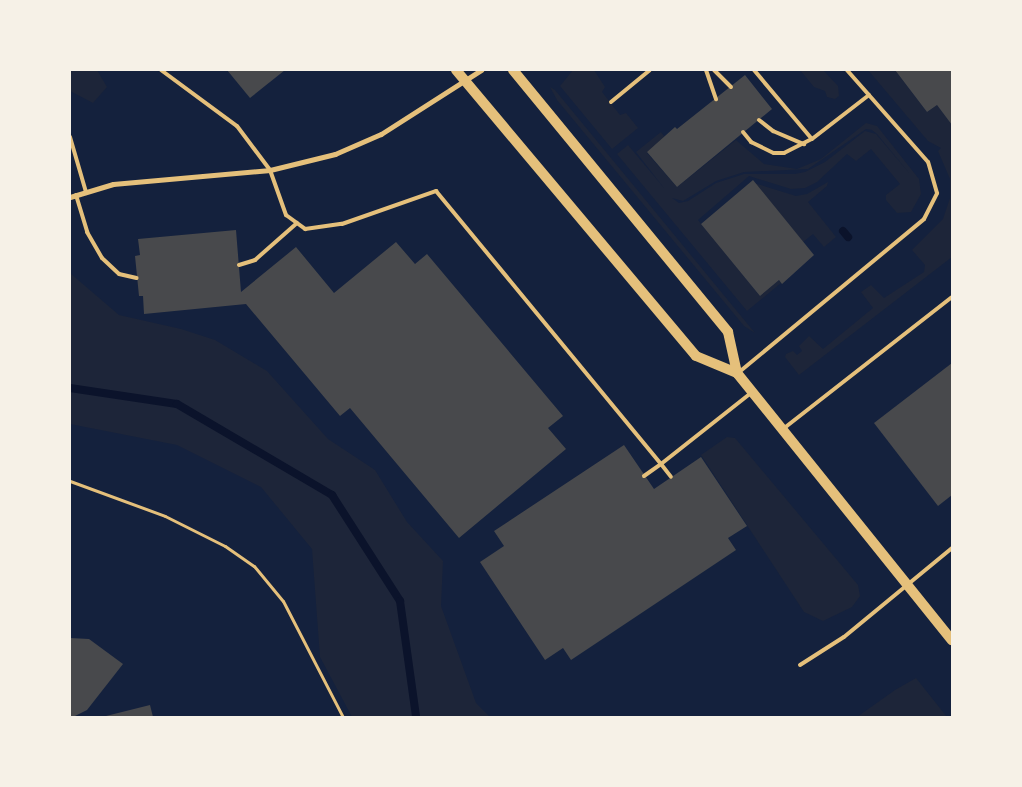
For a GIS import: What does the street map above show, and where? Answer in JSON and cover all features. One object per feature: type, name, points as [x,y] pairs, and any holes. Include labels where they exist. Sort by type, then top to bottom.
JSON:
[{"type":"main road","points":[[456,70],[696,356],[737,373]]},
{"type":"main road","points":[[513,70],[728,332],[737,373],[952,640]]},
{"type":"street","points":[[73,196],[114,184],[270,170],[335,154],[381,134],[481,70]]},
{"type":"lane","points":[[161,70],[237,126],[270,170],[286,215],[305,229],[342,224],[436,191],[671,477]]},
{"type":"lane","points":[[610,102],[650,70]]},
{"type":"lane","points":[[706,70],[716,99]]},
{"type":"lane","points":[[714,70],[731,87]]},
{"type":"lane","points":[[754,70],[812,139]]},
{"type":"lane","points":[[737,373],[924,219],[937,193],[928,162],[847,70]]},
{"type":"lane","points":[[743,132],[750,142],[774,154],[804,144],[869,95]]},
{"type":"lane","points":[[759,120],[773,132],[804,144]]},
{"type":"lane","points":[[70,137],[86,192]]},
{"type":"lane","points":[[73,196],[86,232],[102,258],[119,274],[138,278]]},
{"type":"lane","points":[[239,265],[256,260],[297,223]]},
{"type":"lane","points":[[783,429],[952,297]]},
{"type":"lane","points":[[644,476],[752,392]]},
{"type":"lane","points":[[800,665],[844,637],[952,548]]},
{"type":"path","points":[[70,481],[165,516],[225,546],[254,566],[283,602],[343,717]]},
{"type":"shaded area","points":[[70,70],[97,70],[107,87],[93,103],[70,91]]},
{"type":"shaded area","points":[[573,70],[594,70],[605,87],[602,92],[620,115],[626,113],[638,128],[612,149],[560,86]]},
{"type":"shaded area","points":[[800,70],[823,70],[838,86],[839,96],[835,99],[827,97],[825,91],[814,87]]},
{"type":"shaded area","points":[[868,70],[895,70],[927,112],[937,105],[952,125],[952,257],[799,375],[785,357],[786,354],[793,351],[797,355],[802,351],[799,346],[809,336],[823,349],[873,308],[861,292],[871,285],[884,298],[924,272],[925,265],[912,250],[943,219],[950,198],[950,179],[938,151],[941,148],[928,141]]},
{"type":"shaded area","points":[[550,87],[555,90],[755,333],[744,326],[557,100]]},
{"type":"shaded area","points":[[866,123],[877,126],[919,179],[921,194],[911,212],[897,213],[886,200],[886,195],[900,184],[871,149],[856,161],[847,154],[817,182],[805,188],[791,189],[749,176],[698,220],[760,296],[779,280],[781,283],[747,311],[617,154],[628,145],[664,188],[636,152],[661,132],[664,136],[662,140],[647,153],[677,187],[736,140],[764,164],[797,169],[821,159]],"holes":[[[866,129],[872,130],[877,134],[910,174],[876,134],[865,131],[825,162],[805,172],[795,174],[744,174],[716,183],[688,201],[679,203],[672,198],[683,201],[716,181],[744,172],[808,169]]]},
{"type":"shaded area","points":[[828,182],[827,186],[808,202],[836,237],[824,247],[813,234],[803,242],[754,183],[796,196],[807,194]]},
{"type":"shaded area","points":[[70,273],[119,315],[181,329],[215,340],[267,371],[328,439],[375,470],[407,522],[443,561],[441,606],[476,703],[490,717],[352,717],[320,657],[312,549],[261,487],[177,445],[70,424]]},
{"type":"shaded area","points":[[727,437],[735,438],[858,585],[860,596],[852,607],[823,621],[804,612],[701,455]]},
{"type":"shaded area","points":[[916,678],[947,717],[857,717],[895,690]]},
{"type":"building","points":[[227,70],[285,70],[250,98]]},
{"type":"building","points":[[895,70],[952,70],[952,125],[937,105],[927,112]]},
{"type":"building","points":[[745,75],[772,109],[677,187],[647,152],[675,127],[677,129]]},
{"type":"building","points":[[753,180],[814,255],[782,284],[779,280],[760,296],[701,224]]},
{"type":"building","points":[[236,230],[241,292],[296,247],[334,293],[396,242],[415,264],[427,254],[563,416],[548,428],[566,449],[459,538],[350,408],[340,416],[246,304],[144,314],[143,296],[139,296],[135,256],[140,255],[138,239]]},
{"type":"building","points":[[952,363],[952,495],[938,506],[874,423]]},
{"type":"building","points":[[624,445],[654,489],[701,457],[747,526],[728,538],[736,550],[571,660],[563,648],[545,660],[480,562],[504,546],[494,531]]},
{"type":"building","points":[[70,638],[89,639],[123,664],[87,710],[73,717],[70,717]]},
{"type":"building","points":[[150,705],[153,717],[106,717],[106,716]]},
{"type":"waterway","points":[[843,231],[848,237]]},
{"type":"waterway","points":[[70,388],[177,404],[332,495],[400,601],[416,717]]}]
